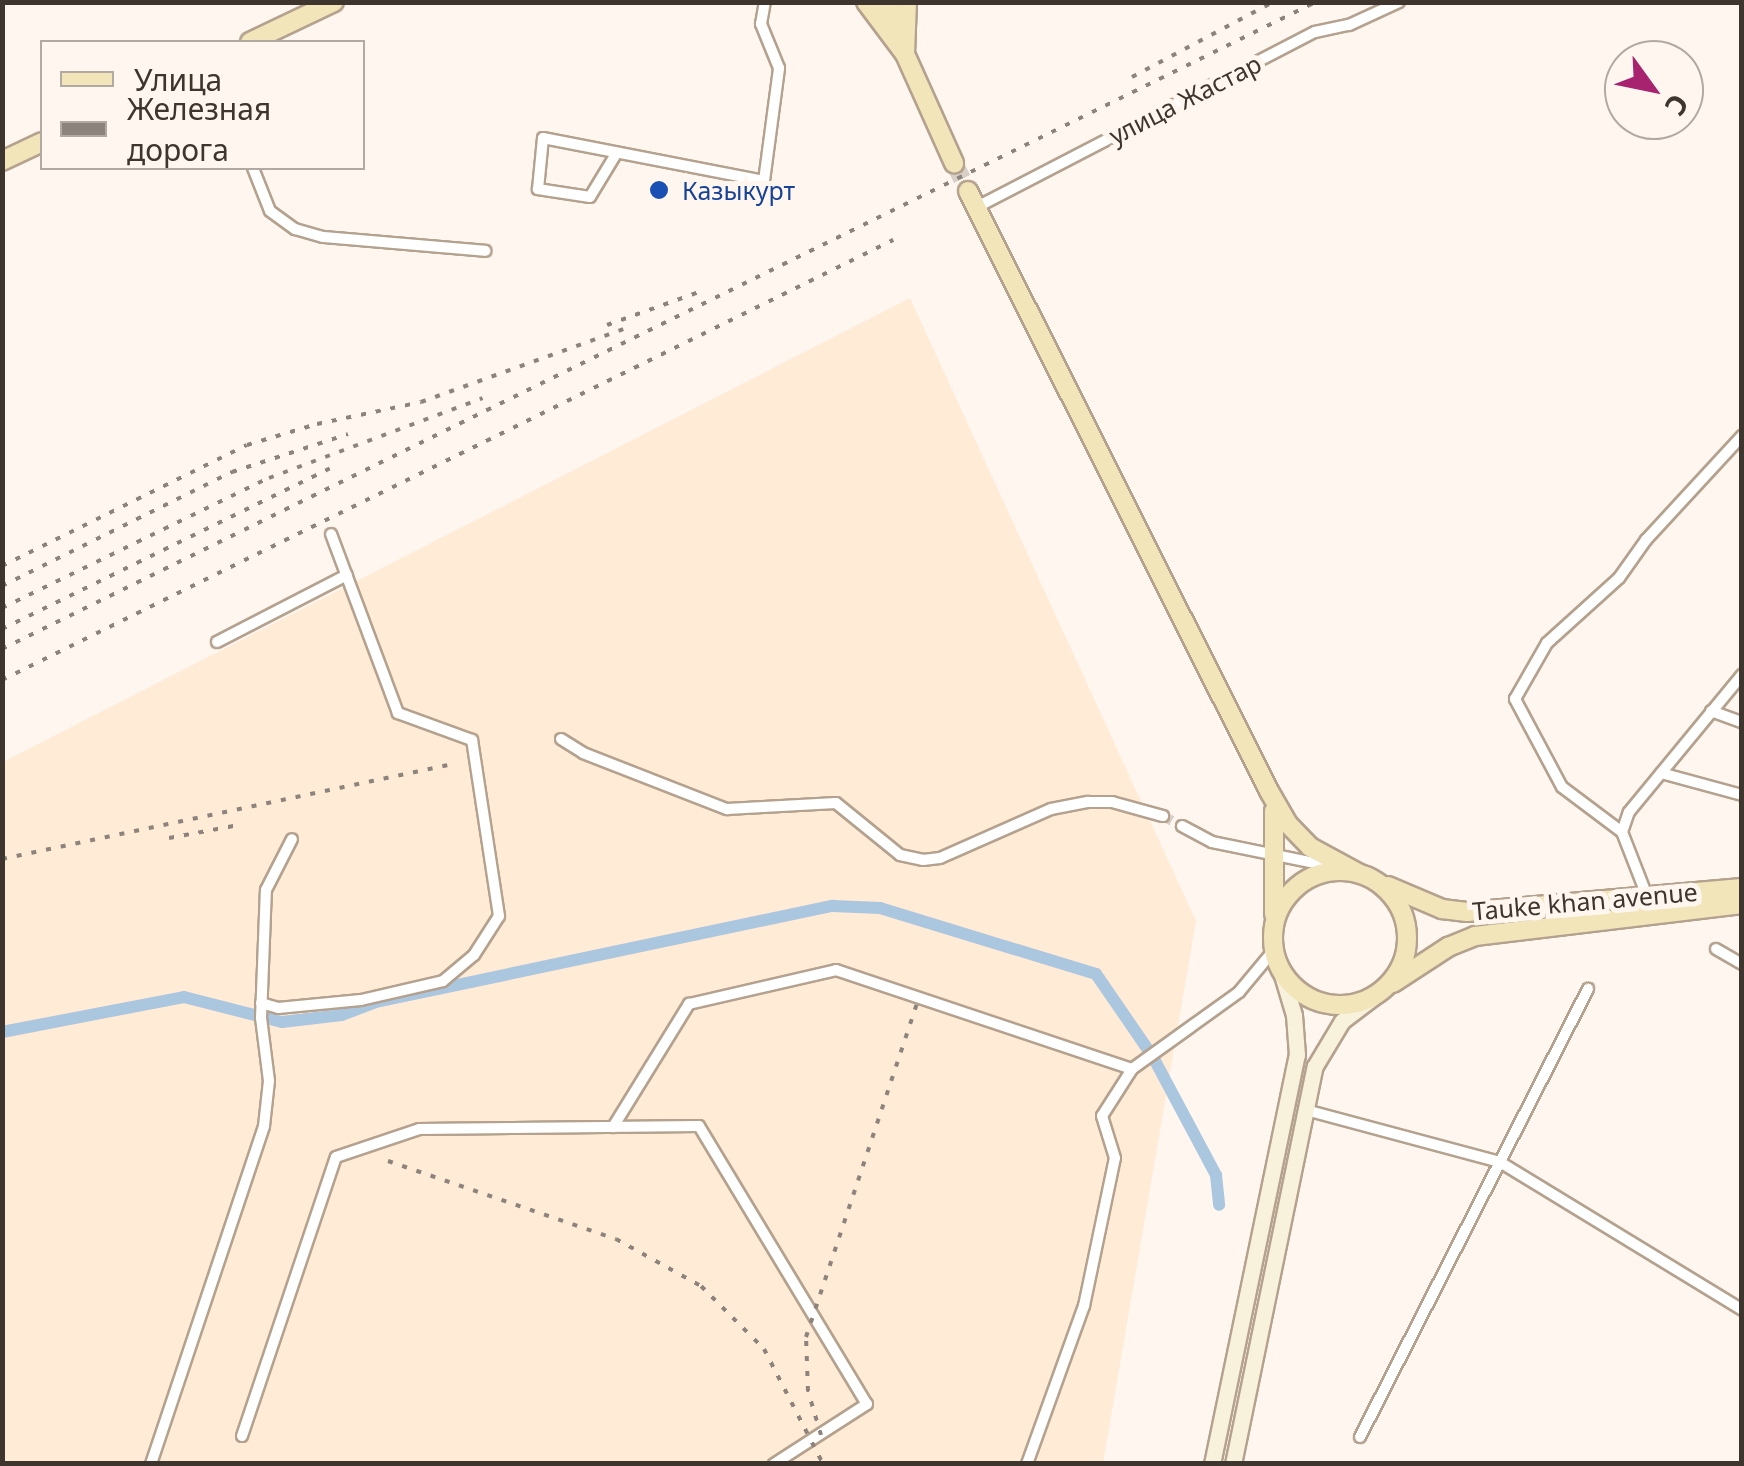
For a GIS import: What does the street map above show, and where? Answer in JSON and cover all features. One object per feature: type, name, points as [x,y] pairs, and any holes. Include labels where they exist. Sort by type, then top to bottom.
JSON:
[{"type":"main road","points":[[254,40],[334,2]]},
{"type":"main road","points":[[850,2],[881,22]]},
{"type":"main road","points":[[866,2],[905,54]]},
{"type":"main road","points":[[886,2],[954,163]]},
{"type":"main road","points":[[905,54],[907,2]]},
{"type":"main road","points":[[2,162],[40,143]]},
{"type":"main road","points":[[972,199],[1269,791],[1278,822],[1274,930],[1277,959],[1294,1015],[1297,1055],[1212,1464]]},
{"type":"main road","name":"Tauke khan avenue","points":[[1269,791],[1288,824],[1310,847],[1359,874],[1442,909],[1514,908],[1742,888]]},
{"type":"main road","points":[[1233,1464],[1315,1066],[1342,1021],[1378,994],[1400,969],[1408,944],[1405,919],[1394,896],[1359,874],[1313,876],[1294,889],[1280,908],[1274,930]]},
{"type":"main road","name":"Tauke khan avenue","points":[[1378,994],[1448,947],[1516,928],[1742,904]]},
{"type":"main road","points":[[1514,908],[1516,928]]},
{"type":"main road","points":[[1277,959],[1296,989],[1319,1002],[1346,1006],[1378,994]]},
{"type":"street","points":[[616,154],[590,197],[538,188],[543,138],[764,181],[779,68],[761,24],[764,2]]},
{"type":"street","name":"улица Жастар","points":[[972,199],[1315,32],[1349,25],[1398,2]]},
{"type":"street","points":[[254,170],[270,211],[296,229],[340,239],[485,251]]},
{"type":"street","points":[[1622,832],[1562,788],[1515,699],[1547,643],[1619,578],[1646,540],[1742,436]]},
{"type":"street","points":[[261,1003],[278,1008],[361,1000],[444,981],[474,955],[499,916],[472,740],[398,713],[331,534]]},
{"type":"street","points":[[217,642],[347,576]]},
{"type":"street","points":[[1648,897],[1636,879],[1622,832],[1629,812],[1742,675]]},
{"type":"street","points":[[1712,711],[1742,722]]},
{"type":"street","points":[[561,738],[583,753],[727,809],[836,802],[900,855],[923,860],[940,858],[1051,810],[1088,802],[1112,802],[1163,816]]},
{"type":"street","points":[[1661,772],[1742,795]]},
{"type":"street","points":[[1182,826],[1212,842],[1359,874]]},
{"type":"street","points":[[151,1464],[264,1126],[269,1081],[261,1003],[266,890],[292,839]]},
{"type":"street","points":[[1716,949],[1742,964]]},
{"type":"street","points":[[1027,1464],[1088,1288],[1115,1158],[1102,1116],[1132,1069],[1239,992],[1277,959]]},
{"type":"street","points":[[613,1127],[689,1004],[836,970],[1132,1069]]},
{"type":"street","points":[[1360,1437],[1588,989]]},
{"type":"street","points":[[1306,1110],[1500,1162],[1742,1310]]},
{"type":"street","points":[[242,1436],[336,1156],[419,1129],[699,1126],[867,1404],[774,1464]]},
{"type":"shaded area","points":[[910,298],[1196,921],[1103,1463],[3,1464],[3,762]]},
{"type":"waterway","points":[[2,1032],[184,997],[282,1022],[342,1015],[376,1002],[833,906],[880,908],[1096,974],[1153,1057],[1216,1175],[1219,1205]]},
{"type":"tunnel","points":[[954,163],[968,191]]},
{"type":"tunnel","points":[[1163,816],[1182,826]]},
{"type":"railway","points":[[1132,77],[1273,2]]},
{"type":"railway","points":[[2,649],[1316,2]]},
{"type":"railway","points":[[2,680],[893,240]]},
{"type":"railway","points":[[607,325],[702,291]]},
{"type":"railway","points":[[2,566],[247,445],[317,424],[421,402],[626,328]]},
{"type":"railway","points":[[2,608],[269,478],[483,398]]},
{"type":"railway","points":[[2,586],[232,472],[348,434]]},
{"type":"railway","points":[[2,629],[334,466]]},
{"type":"railway","points":[[2,859],[454,764]]},
{"type":"railway","points":[[169,838],[239,825]]},
{"type":"railway","points":[[821,1435],[808,1391],[806,1337],[918,1001]]},
{"type":"railway","points":[[388,1161],[616,1239],[701,1286],[764,1349],[823,1464]]},
{"type":"place","name":"Казыкурт","points":[[659,190]]}]
